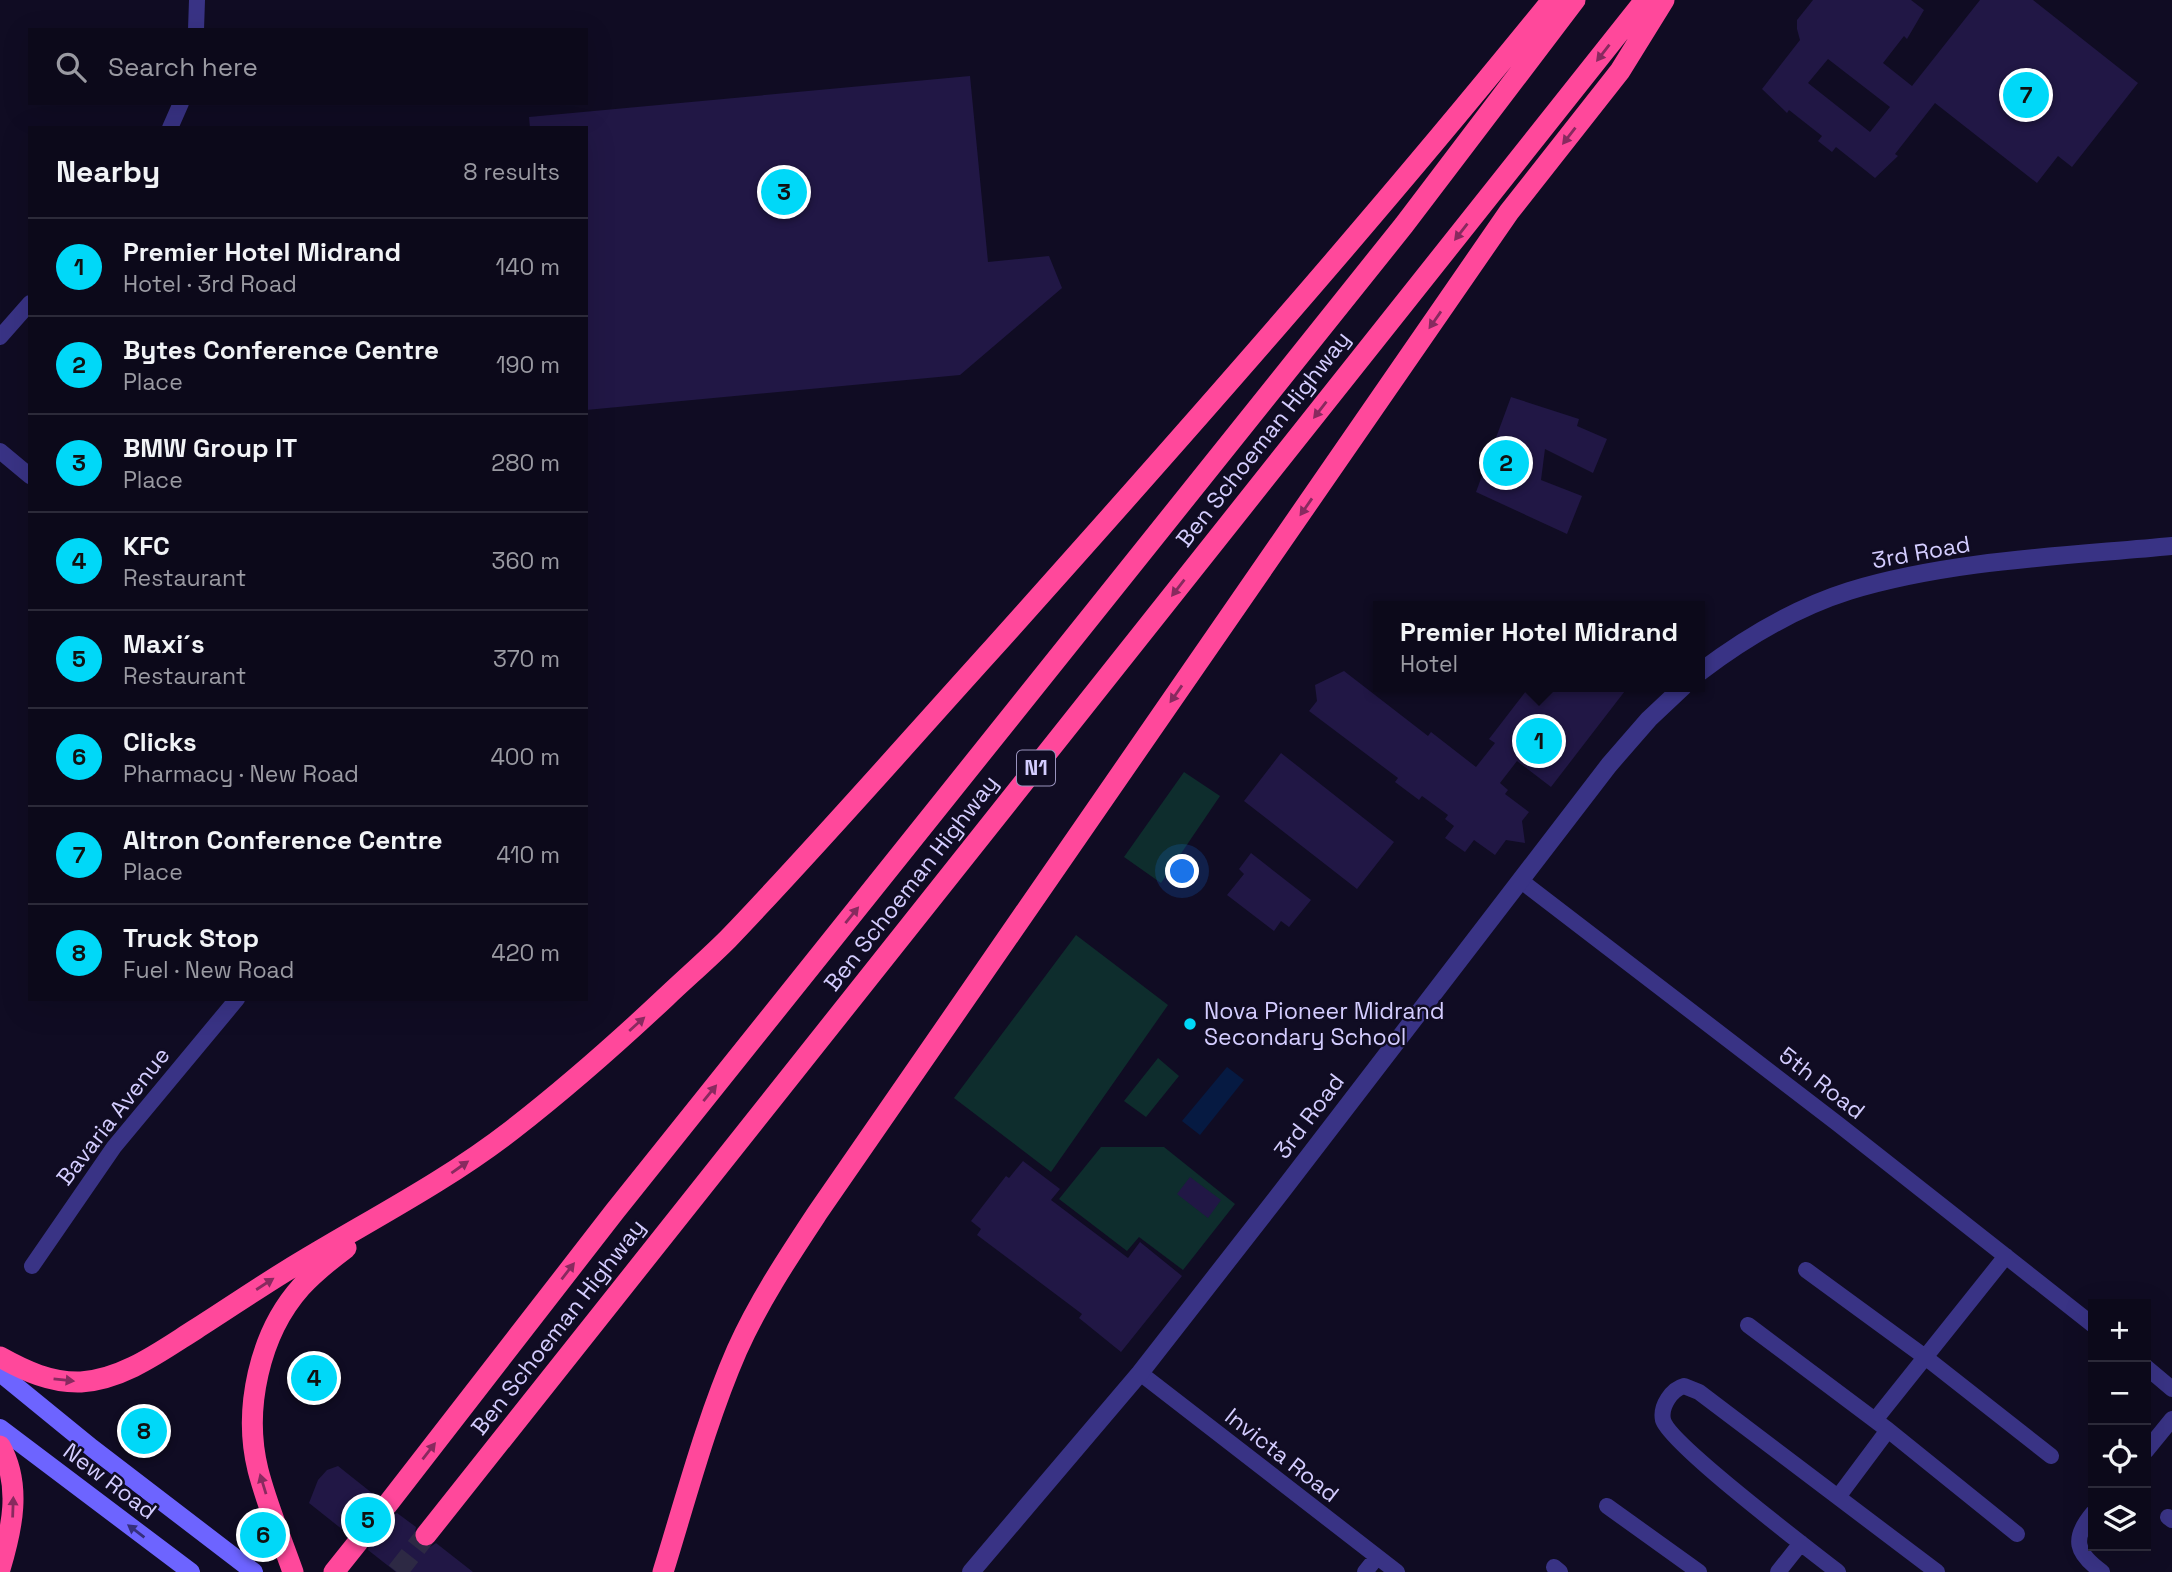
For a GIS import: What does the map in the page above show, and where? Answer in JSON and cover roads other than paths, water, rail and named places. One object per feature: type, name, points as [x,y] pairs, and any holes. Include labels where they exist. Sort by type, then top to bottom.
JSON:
[{"type":"highway","points":[[293,1572],[258,1469],[251,1415],[262,1359],[289,1303],[313,1275],[399,1207],[507,1134],[572,1082],[725,942],[1169,452],[1347,248],[1552,0]]},
{"type":"highway","name":"Ben Schoeman Highway","points":[[387,1505],[632,1189],[1404,225],[1575,0]]},
{"type":"highway","name":"Ben Schoeman Highway","points":[[426,1535],[1645,0]]},
{"type":"highway","points":[[663,1572],[714,1409],[738,1349],[781,1270],[818,1212],[1502,223],[1619,71],[1664,0]]},
{"type":"highway","points":[[0,1357],[34,1374],[62,1380],[81,1382],[123,1372],[151,1358],[289,1269],[399,1207]]},
{"type":"highway","points":[[0,1446],[13,1485],[14,1505],[12,1527],[0,1569]]},
{"type":"highway","points":[[648,1572],[682,1512]]},
{"type":"highway","points":[[334,1572],[358,1542]]},
{"type":"main road","name":"New Road","points":[[0,1373],[92,1448],[254,1572]]},
{"type":"main road","name":"New Road","points":[[0,1429],[191,1572]]},
{"type":"street","points":[[196,28],[197,0]]},
{"type":"street","points":[[171,126],[180,105]]},
{"type":"street","points":[[0,337],[28,305]]},
{"type":"street","points":[[0,451],[28,474]]},
{"type":"street","name":"3rd Road","points":[[1705,669],[1749,638],[1791,614],[1861,588],[1961,568],[2172,546]]},
{"type":"street","name":"3rd Road","points":[[971,1572],[1140,1373],[1609,765],[1649,719],[1678,692]]},
{"type":"street","name":"5th Road","points":[[1520,880],[1827,1115],[2088,1321]]},
{"type":"street","name":"Bavaria Avenue","points":[[32,1266],[114,1147],[235,1001]]},
{"type":"street","points":[[1838,1497],[1925,1357],[2006,1256]]},
{"type":"street","points":[[1806,1270],[1925,1357],[2051,1456]]},
{"type":"street","points":[[1748,1325],[1882,1425],[2017,1534]]},
{"type":"street","points":[[2151,1371],[2172,1389]]},
{"type":"street","name":"Invicta Road","points":[[1140,1373],[1397,1572]]},
{"type":"street","points":[[1838,1572],[1720,1477],[1669,1430],[1663,1419],[1663,1412],[1671,1394],[1685,1386],[1699,1392],[1937,1572]]},
{"type":"street","points":[[2151,1445],[2172,1419]]},
{"type":"street","points":[[1608,1506],[1699,1572]]},
{"type":"street","points":[[2088,1521],[2080,1533],[2078,1547],[2081,1554],[2102,1572]]},
{"type":"street","points":[[1778,1572],[1801,1543]]},
{"type":"street","points":[[1365,1572],[1377,1557]]},
{"type":"water","points":[[1227,1067],[1244,1080],[1200,1135],[1182,1121]]},
{"type":"tunnel","points":[[358,1542],[387,1505]]},
{"type":"tunnel","points":[[397,1572],[426,1535]]},
{"type":"place","name":"Altron Conference Centre","points":[[2026,95]]},
{"type":"place","name":"BMW Group IT","points":[[784,192]]},
{"type":"place","name":"Bytes Conference Centre","points":[[1506,463]]},
{"type":"place","name":"Premier Hotel Midrand","points":[[1539,741]]},
{"type":"place","name":"Nova Pioneer Midrand Secondary School","points":[[1190,1024]]},
{"type":"place","name":"KFC","points":[[314,1378]]},
{"type":"place","name":"Truck Stop","points":[[144,1431]]},
{"type":"place","name":"Maxi´s","points":[[368,1520]]},
{"type":"place","name":"Clicks","points":[[263,1535]]}]
